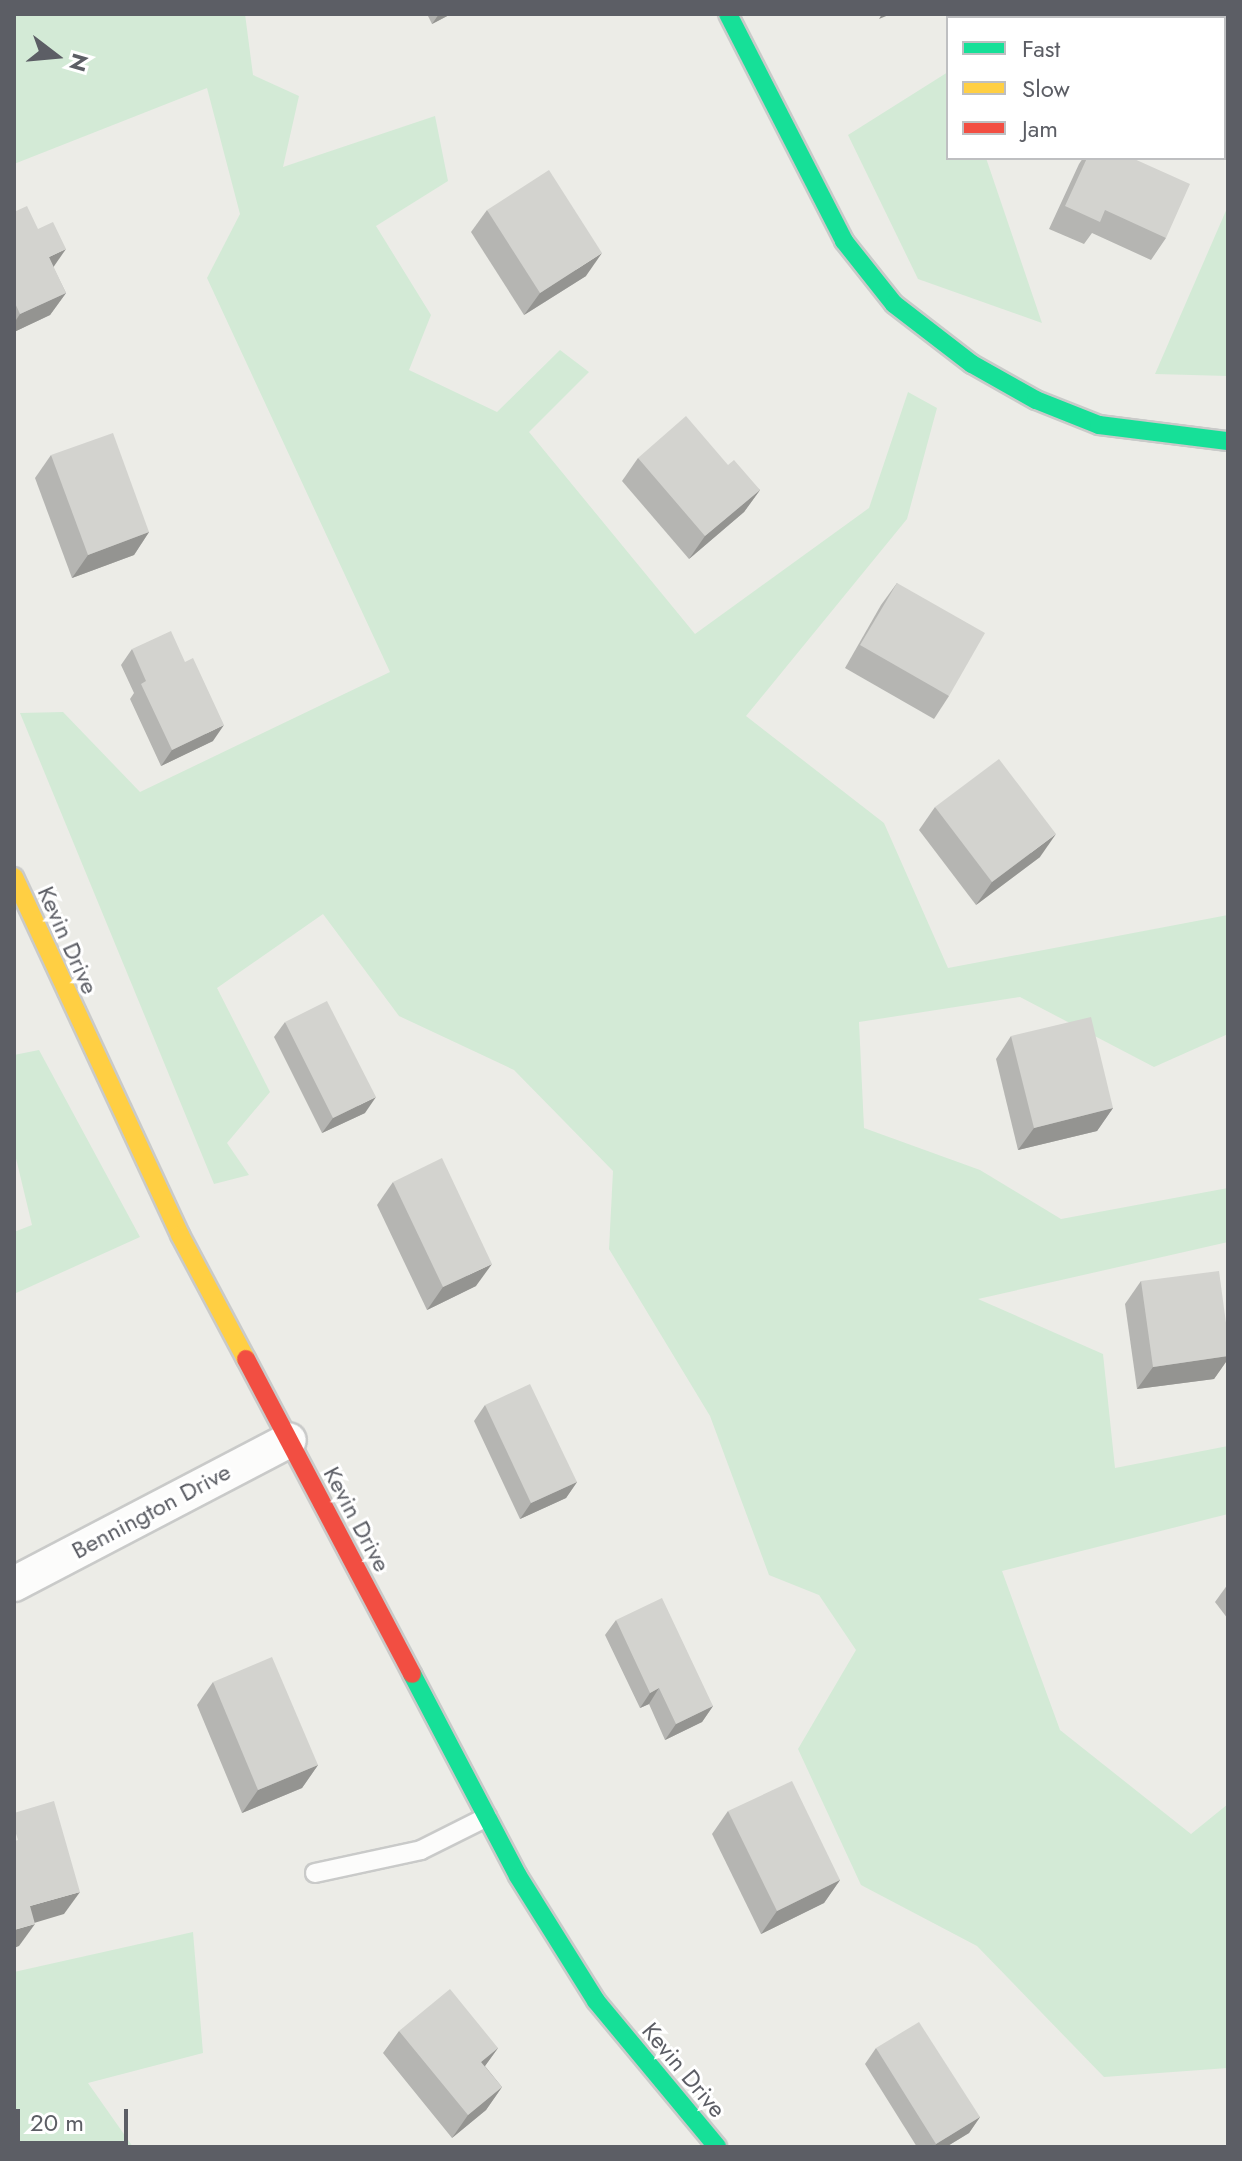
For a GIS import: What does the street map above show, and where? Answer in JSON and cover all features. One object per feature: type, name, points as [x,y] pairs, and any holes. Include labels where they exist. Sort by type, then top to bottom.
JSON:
[{"type":"street","points":[[728,14],[844,241],[894,304],[972,364],[1036,400],[1099,425],[1228,441]]},
{"type":"street","name":"Kevin Drive","points":[[14,877],[180,1235],[487,1817],[596,2001],[717,2147]]},
{"type":"street","name":"Bennington Drive","points":[[14,1584],[289,1440]]},
{"type":"lane","points":[[315,1873],[421,1850],[487,1817]]},
{"type":"green space","points":[[14,14],[245,14],[253,75],[299,96],[283,167],[435,116],[448,181],[376,226],[431,315],[409,370],[497,412],[560,350],[589,372],[529,432],[695,634],[869,508],[908,392],[937,408],[907,519],[746,716],[884,823],[948,968],[1228,915],[1228,1034],[1154,1067],[1020,997],[859,1022],[864,1128],[980,1170],[1061,1219],[1228,1188],[1228,1242],[978,1299],[1103,1354],[1115,1468],[1228,1446],[1228,1514],[1002,1571],[1060,1730],[1191,1834],[1228,1804],[1228,2068],[1104,2077],[977,1946],[861,1885],[798,1749],[856,1650],[819,1595],[769,1575],[710,1416],[609,1249],[613,1171],[514,1070],[399,1016],[323,914],[217,988],[270,1092],[227,1143],[249,1175],[214,1184],[20,713],[63,712],[140,792],[390,672],[207,278],[240,214],[207,88],[14,164]]},
{"type":"green space","points":[[946,73],[946,160],[987,160],[1042,323],[918,279],[848,135]]},
{"type":"green space","points":[[1228,206],[1228,376],[1155,374]]},
{"type":"green space","points":[[39,1050],[140,1237],[14,1294],[14,1232],[32,1225],[14,1150],[14,1055]]},
{"type":"green space","points":[[193,1932],[203,2053],[88,2083],[133,2147],[14,2147],[14,1972]]},
{"type":"building","points":[[1086,160],[1136,160],[1190,184],[1166,238],[1105,210],[1100,222],[1065,206]]},
{"type":"building","points":[[549,170],[602,253],[540,293],[487,210]]},
{"type":"building","points":[[27,206],[38,229],[53,222],[66,249],[49,257],[66,293],[20,314],[14,301],[14,212]]},
{"type":"building","points":[[686,416],[728,465],[734,460],[760,490],[705,536],[638,458]]},
{"type":"building","points":[[113,433],[149,532],[88,555],[51,455]]},
{"type":"building","points":[[897,583],[985,633],[949,696],[860,645]]},
{"type":"building","points":[[171,631],[185,662],[193,658],[224,725],[172,750],[141,684],[146,681],[132,649]]},
{"type":"building","points":[[999,759],[1056,834],[992,882],[935,807]]},
{"type":"building","points":[[327,1001],[376,1097],[333,1118],[285,1022]]},
{"type":"building","points":[[1091,1017],[1113,1108],[1034,1128],[1011,1036]]},
{"type":"building","points":[[442,1158],[492,1264],[443,1287],[393,1182]]},
{"type":"building","points":[[1219,1271],[1228,1356],[1153,1367],[1141,1281]]},
{"type":"building","points":[[530,1384],[577,1482],[531,1503],[485,1405]]},
{"type":"building","points":[[662,1598],[713,1706],[676,1724],[659,1688],[650,1693],[616,1620]]},
{"type":"building","points":[[272,1657],[318,1765],[258,1790],[213,1682]]},
{"type":"building","points":[[792,1781],[840,1880],[777,1911],[728,1811]]},
{"type":"building","points":[[54,1801],[80,1892],[30,1906],[35,1924],[14,1930],[14,1841],[18,1840],[14,1813]]},
{"type":"building","points":[[450,1989],[498,2048],[481,2062],[502,2087],[468,2115],[399,2031]]},
{"type":"building","points":[[919,2022],[980,2117],[936,2144],[876,2048]]},
{"type":"traffic: fast","points":[[728,14],[844,241],[894,304],[972,364],[1036,400],[1099,425],[1228,441]]},
{"type":"traffic: fast","points":[[412,1674],[518,1876],[596,2001],[717,2147]]},
{"type":"traffic: slow","points":[[14,877],[180,1235],[246,1359]]},
{"type":"traffic: jam","points":[[246,1359],[412,1674]]}]
